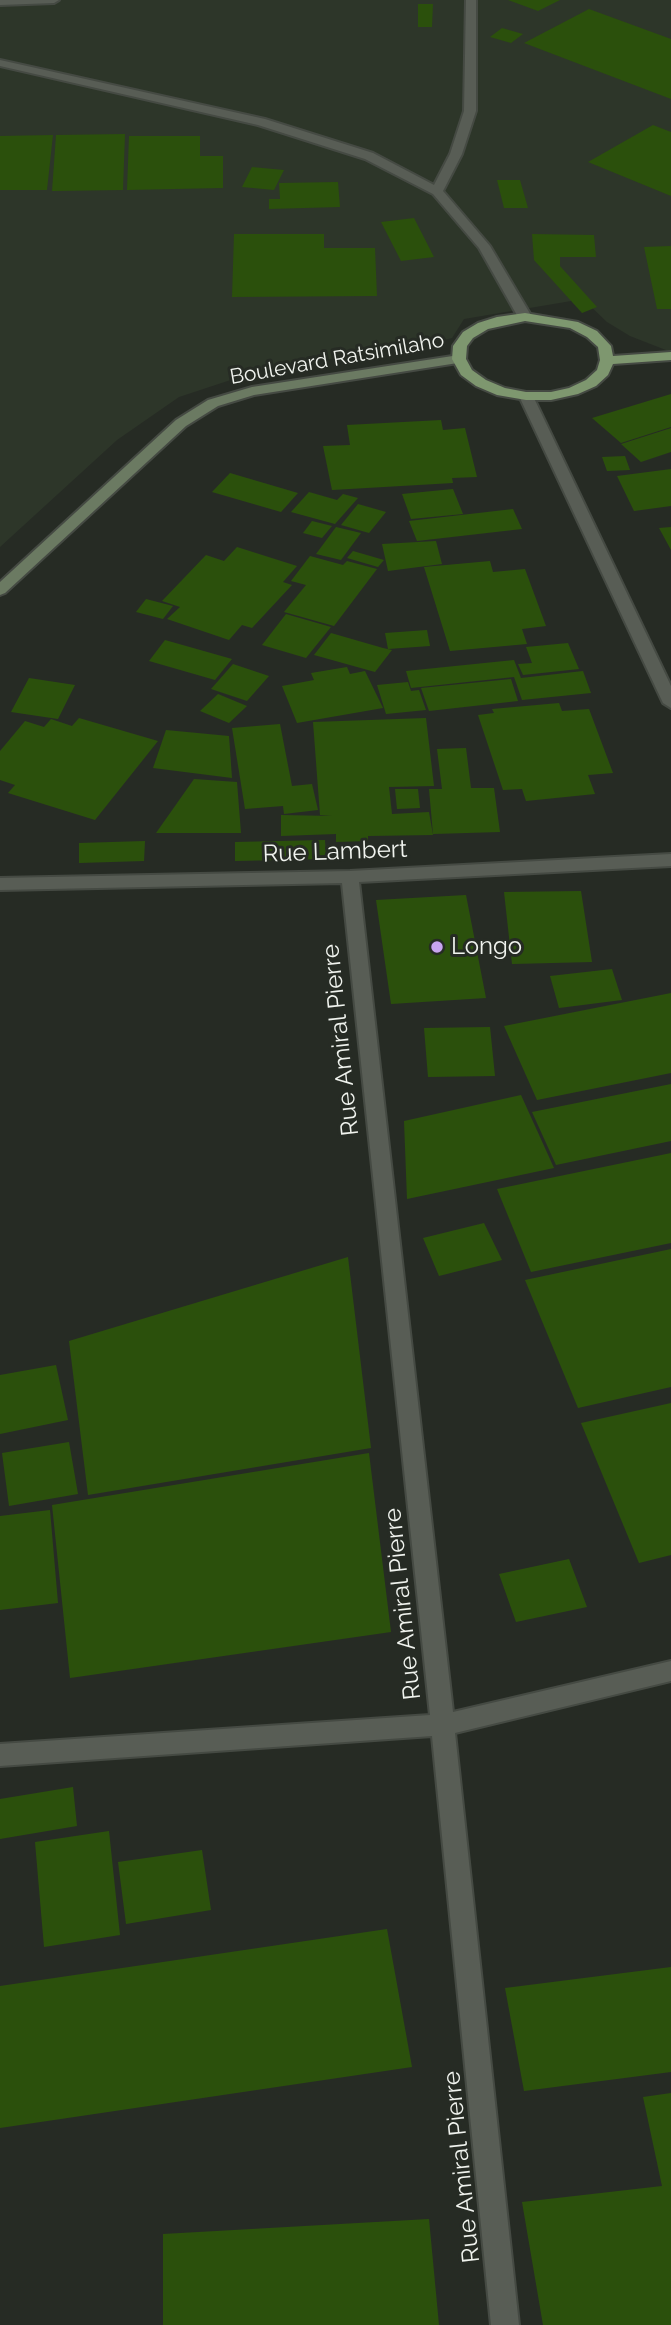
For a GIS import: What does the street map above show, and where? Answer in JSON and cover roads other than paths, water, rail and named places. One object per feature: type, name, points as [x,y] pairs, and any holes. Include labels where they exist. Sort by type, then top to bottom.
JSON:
[{"type":"main road","points":[[524,317],[550,319],[592,334],[604,346],[607,360],[603,372],[591,383],[573,391],[551,396],[526,396],[481,383],[466,372],[459,359],[460,346],[475,331],[502,320],[524,317]]},
{"type":"main road","points":[[607,360],[671,356]]},
{"type":"main road","name":"Boulevard Ratsimilaho","points":[[0,590],[181,423],[213,403],[275,387],[459,359]]},
{"type":"street","points":[[0,2],[54,0]]},
{"type":"street","points":[[437,191],[456,154],[470,111],[471,0]]},
{"type":"street","points":[[0,63],[261,122],[369,156],[437,191],[484,246],[524,317]]},
{"type":"street","points":[[526,396],[671,703]]},
{"type":"street","name":"Rue Lambert","points":[[0,884],[349,877],[671,860]]},
{"type":"street","name":"Rue Amiral Pierre","points":[[349,877],[443,1725],[505,2325]]},
{"type":"street","points":[[0,1755],[443,1725],[671,1671]]},
{"type":"place","name":"Longo","points":[[437,947]]}]
